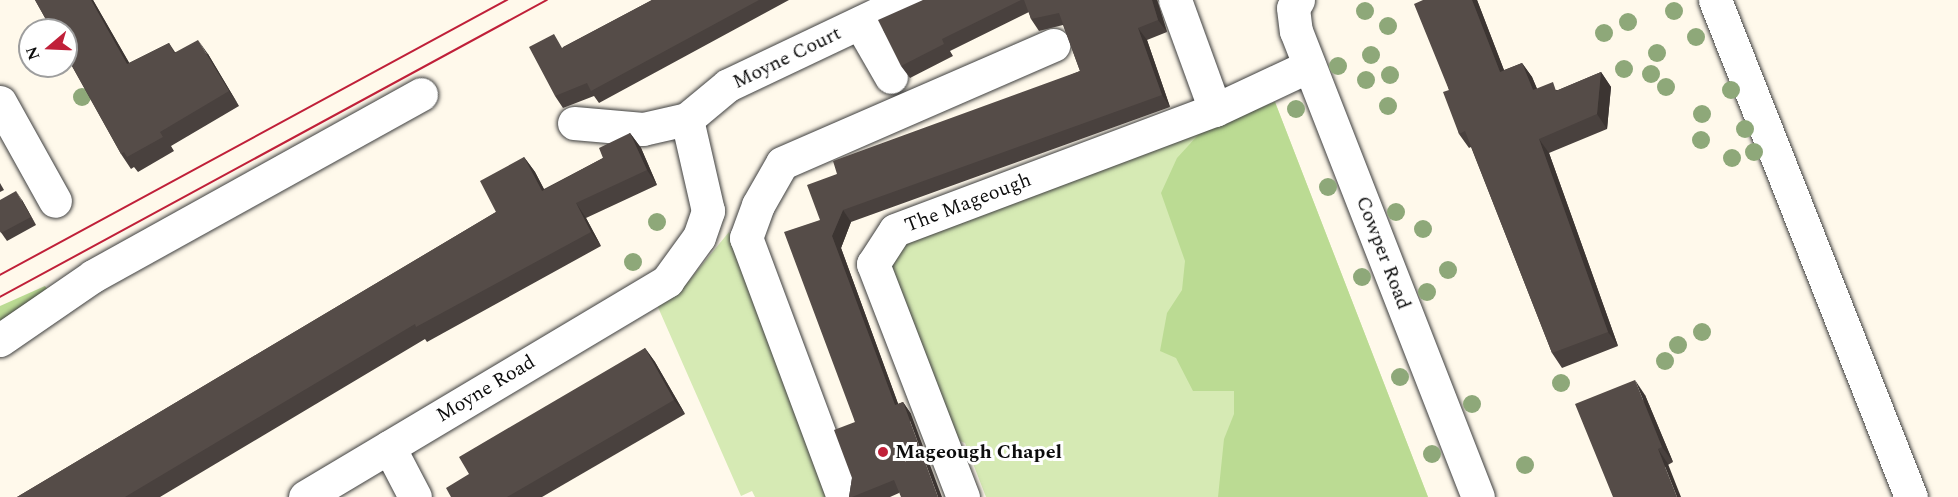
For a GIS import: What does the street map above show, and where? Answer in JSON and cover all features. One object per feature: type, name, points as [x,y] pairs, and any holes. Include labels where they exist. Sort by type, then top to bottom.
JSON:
[{"type":"street","name":"Moyne Court","points":[[574,123],[643,129],[687,119],[728,85],[907,0]]},
{"type":"street","points":[[1175,0],[1215,110]]},
{"type":"street","points":[[1715,0],[1911,497]]},
{"type":"street","name":"Cowper Road","points":[[1296,4],[1296,32],[1478,497]]},
{"type":"street","name":"Moyne Court","points":[[860,23],[891,78]]},
{"type":"street","points":[[843,497],[746,238],[758,205],[782,163],[1053,45]]},
{"type":"street","name":"The Mageough","points":[[963,497],[873,264],[895,230],[1215,110],[1309,66]]},
{"type":"street","points":[[0,340],[93,276],[421,94]]},
{"type":"street","points":[[0,102],[55,201]]},
{"type":"street","name":"Moyne Road","points":[[305,497],[667,281],[699,237],[708,211],[687,119]]},
{"type":"street","points":[[389,447],[415,497]]},
{"type":"green space","points":[[1275,102],[1428,497],[986,497],[965,443],[946,435],[883,260],[900,236]]},
{"type":"green space","points":[[1275,102],[1428,497],[1218,497],[1224,439],[1234,414],[1234,391],[1193,391],[1176,358],[1160,351],[1167,313],[1182,290],[1185,261],[1161,193],[1177,158],[1199,134]]},
{"type":"green space","points":[[729,232],[831,497],[755,497],[752,491],[741,496],[657,305],[687,283]]},
{"type":"green space","points":[[45,286],[50,293],[0,332],[0,306]]},
{"type":"building","points":[[35,0],[91,0],[127,64],[169,43],[174,53],[198,40],[229,91],[160,132],[163,137],[127,157],[124,152],[121,154],[78,77],[78,18],[45,18]]},
{"type":"building","points":[[652,0],[759,0],[591,91],[587,83],[555,96],[529,47],[554,34],[562,48]]},
{"type":"building","points":[[923,0],[1021,0],[942,39],[944,44],[901,66],[878,20]]},
{"type":"building","points":[[1024,0],[1152,0],[1158,20],[1138,28],[1162,95],[843,210],[832,236],[895,405],[903,402],[938,497],[901,497],[894,480],[849,497],[852,478],[834,430],[855,422],[784,232],[820,220],[807,185],[837,174],[833,161],[1080,71],[1059,13],[1031,19]]},
{"type":"building","points":[[1423,0],[1472,0],[1500,72],[1522,63],[1533,90],[1553,82],[1556,91],[1601,72],[1597,114],[1539,139],[1608,332],[1552,353],[1465,131],[1459,134],[1443,92],[1449,90],[1414,4]]},
{"type":"building","points":[[630,133],[647,170],[576,203],[591,232],[416,327],[415,324],[125,497],[17,497],[496,212],[480,181],[524,157],[542,191],[603,158],[599,148]]},
{"type":"building","points":[[16,191],[31,217],[1,233],[0,200]]},
{"type":"building","points":[[645,348],[674,400],[507,497],[451,497],[446,488],[469,474],[459,457]]},
{"type":"building","points":[[1635,380],[1662,447],[1658,449],[1677,497],[1613,497],[1575,404]]},
{"type":"tram line","points":[[0,275],[507,0]]},
{"type":"tram line","points":[[0,297],[547,0]]},
{"type":"place","name":"Mageough Chapel","points":[[883,452]]}]
